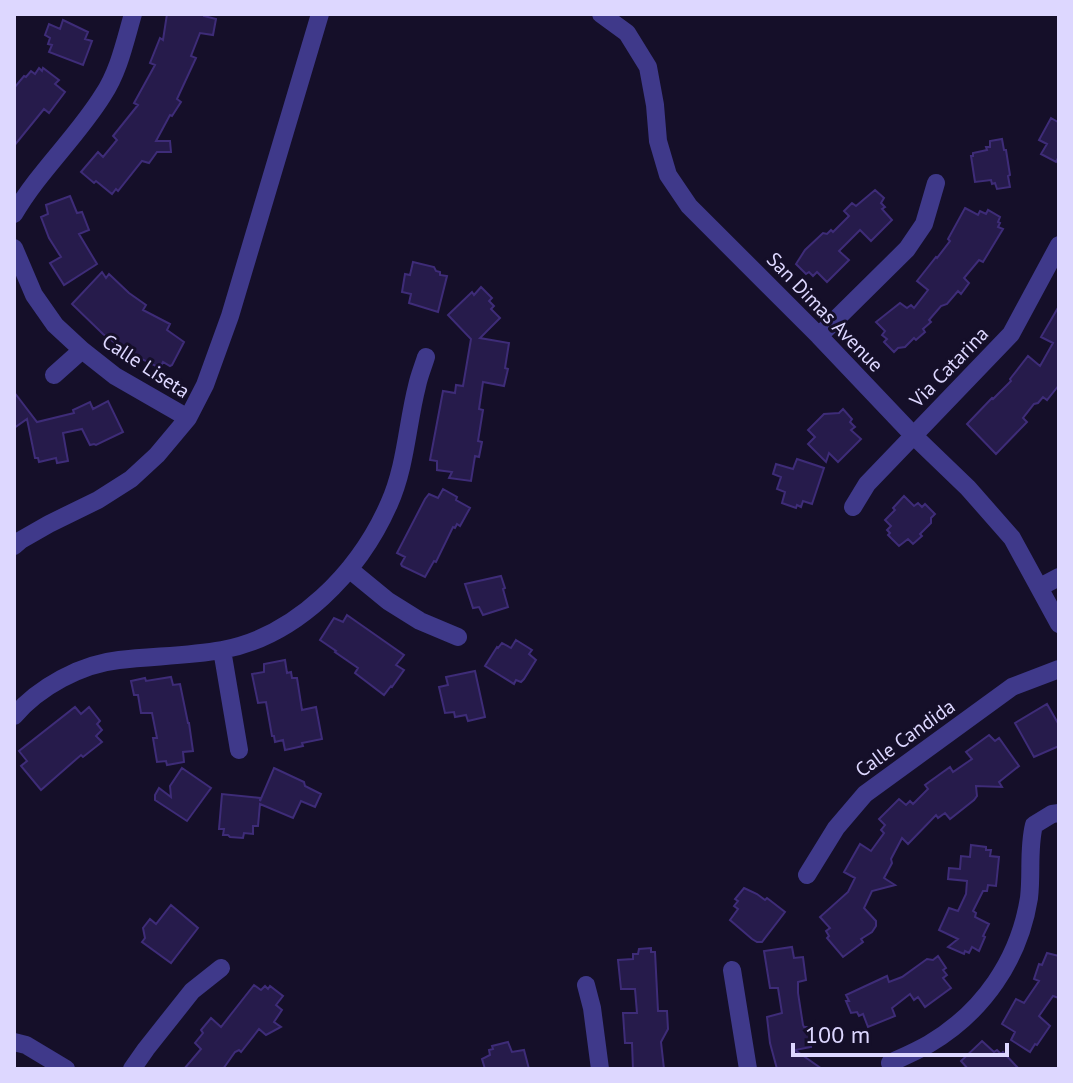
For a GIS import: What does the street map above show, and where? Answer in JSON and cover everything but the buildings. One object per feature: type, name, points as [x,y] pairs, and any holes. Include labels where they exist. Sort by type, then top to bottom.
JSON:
[{"type":"street","points":[[14,214],[25,195],[105,93],[118,64],[133,14]]},
{"type":"street","points":[[14,546],[131,479],[157,455],[188,418],[205,385],[230,316],[320,14]]},
{"type":"street","name":"San Dimas Avenue","points":[[601,14],[627,33],[648,67],[658,141],[668,175],[689,206],[968,488],[1012,538],[1059,624]]},
{"type":"street","points":[[819,336],[907,249],[924,224],[936,183]]},
{"type":"street","name":"Via Catarina","points":[[853,507],[867,484],[1011,334],[1059,245]]},
{"type":"street","name":"Calle Liseta","points":[[14,248],[34,295],[55,325],[115,376],[188,418]]},
{"type":"street","name":"Calle Liseta","points":[[54,375],[82,350]]},
{"type":"street","points":[[14,716],[45,688],[80,670],[116,660],[222,650],[257,641],[282,628],[329,592],[372,537],[389,504],[400,474],[416,387],[426,357]]},
{"type":"street","points":[[349,569],[388,601],[420,621],[458,637]]},
{"type":"street","points":[[1040,587],[1059,577]]},
{"type":"street","points":[[222,650],[239,750]]},
{"type":"street","name":"Calle Candida","points":[[807,875],[836,828],[865,794],[1012,687],[1059,669]]},
{"type":"street","points":[[890,1063],[928,1045],[958,1025],[984,1000],[1005,970],[1020,936],[1029,896],[1030,841],[1034,825],[1059,813]]},
{"type":"street","points":[[132,1069],[192,991],[221,968]]},
{"type":"street","points":[[732,970],[748,1069]]},
{"type":"street","points":[[586,985],[600,1069]]},
{"type":"street","points":[[14,1042],[26,1045],[66,1069]]}]
